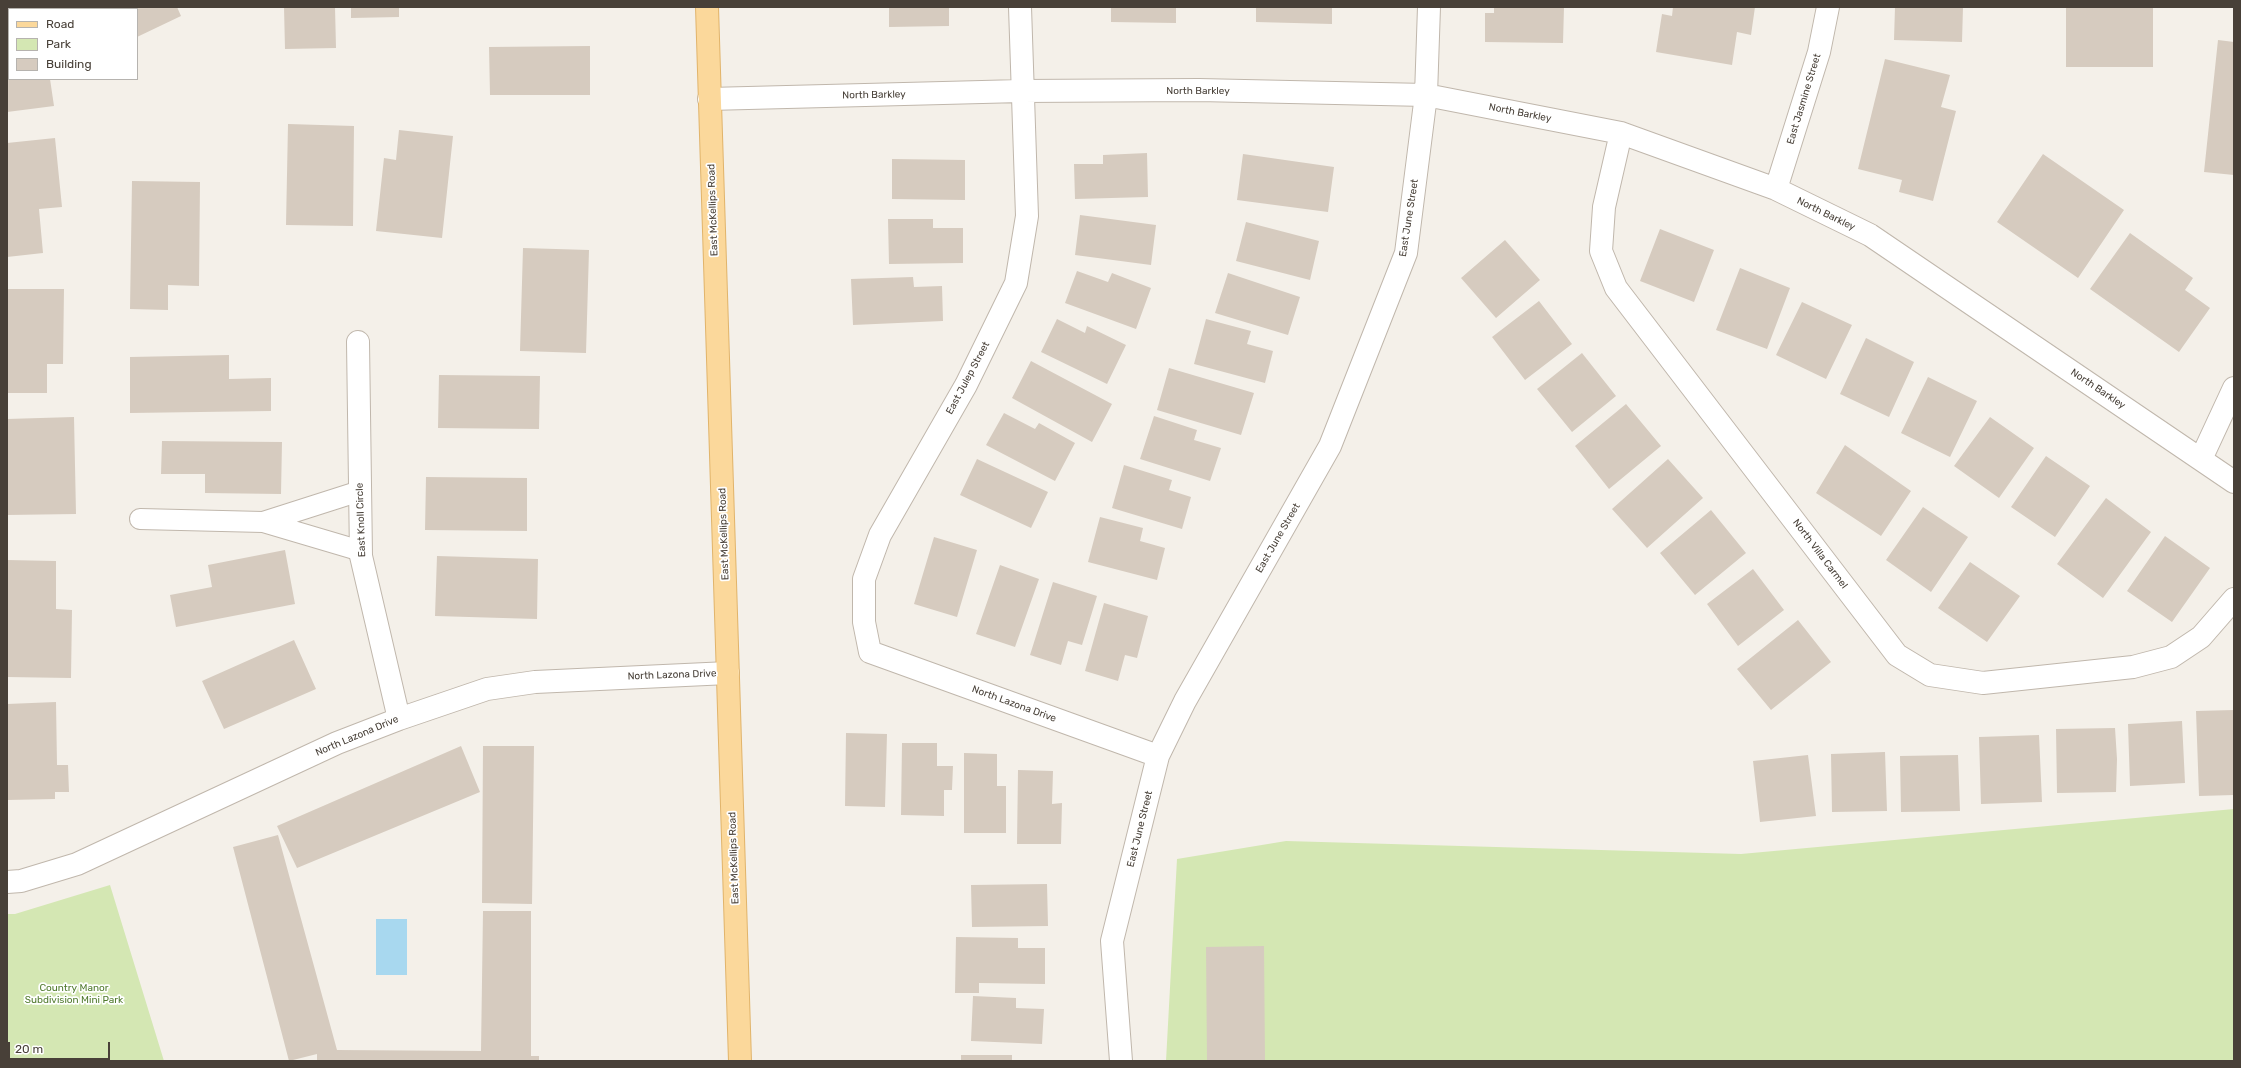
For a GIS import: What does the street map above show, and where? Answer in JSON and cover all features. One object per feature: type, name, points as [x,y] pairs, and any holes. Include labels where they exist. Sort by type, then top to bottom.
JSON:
[{"type":"main road","name":"East McKellips Road","points":[[707,7],[740,1061]]},
{"type":"street","name":"East Julep Street","points":[[870,652],[864,622],[864,579],[880,535],[966,385],[1016,283],[1027,216],[1021,91],[1020,7]]},
{"type":"street","name":"East June Street","points":[[1120,1061],[1112,941],[1158,756],[1185,702],[1330,446],[1406,253],[1426,95],[1429,7]]},
{"type":"street","name":"East Jasmine Street","points":[[1776,189],[1819,52],[1828,7]]},
{"type":"street","name":"North Barkley","points":[[710,99],[1021,91],[1199,90],[1426,95],[1621,133],[1776,189],[1870,235],[2234,482]]},
{"type":"street","name":"North Villa Carmel","points":[[1621,133],[1604,207],[1601,251],[1616,288],[1897,655],[1930,675],[1983,683],[2133,667],[2171,657],[2201,637],[2234,599]]},
{"type":"street","name":"East Knoll Circle","points":[[358,342],[361,551],[399,719]]},
{"type":"street","points":[[2201,459],[2234,388]]},
{"type":"street","name":"North Lazona Drive","points":[[870,652],[1158,756]]},
{"type":"street","name":"North Lazona Drive","points":[[7,882],[21,881],[76,864],[337,743],[399,719],[487,689],[535,682],[728,673]]},
{"type":"lane","points":[[263,522],[360,491]]},
{"type":"lane","points":[[140,519],[263,522],[361,551]]},
{"type":"green space","points":[[2234,809],[2234,1061],[1166,1061],[1177,859],[1286,841],[1741,854]]},
{"type":"green space","name":"Country Manor Subdivision Mini Park","points":[[110,885],[164,1061],[7,1061],[7,914],[15,914]]},
{"type":"water","points":[[376,919],[407,919],[407,975],[376,975]]},
{"type":"building","points":[[177,7],[181,16],[138,37],[138,8],[120,8]]},
{"type":"building","points":[[284,7],[335,7],[336,48],[285,49]]},
{"type":"building","points":[[351,7],[399,7],[399,17],[351,18]]},
{"type":"building","points":[[889,7],[949,7],[949,26],[889,27]]},
{"type":"building","points":[[1111,7],[1176,7],[1176,23],[1111,22]]},
{"type":"building","points":[[1256,7],[1332,7],[1332,24],[1256,22]]},
{"type":"building","points":[[1494,7],[1564,7],[1563,43],[1485,42],[1485,13],[1494,13]]},
{"type":"building","points":[[1673,7],[1755,7],[1751,35],[1737,32],[1732,65],[1656,52],[1662,14],[1672,16]]},
{"type":"building","points":[[1895,7],[1963,7],[1962,42],[1894,40]]},
{"type":"building","points":[[2066,7],[2153,7],[2153,67],[2066,67]]},
{"type":"building","points":[[8,18],[8,80],[50,80],[54,106],[7,112]]},
{"type":"building","points":[[2218,40],[2234,42],[2234,175],[2204,172]]},
{"type":"building","points":[[590,46],[590,95],[490,95],[489,47]]},
{"type":"building","points":[[1885,59],[1950,75],[1941,107],[1956,111],[1933,201],[1899,192],[1902,180],[1858,169]]},
{"type":"building","points":[[288,124],[354,126],[353,226],[286,225]]},
{"type":"building","points":[[399,130],[453,136],[442,238],[376,231],[384,158],[396,160]]},
{"type":"building","points":[[55,138],[62,207],[39,209],[43,253],[7,257],[7,143]]},
{"type":"building","points":[[1147,153],[1148,197],[1075,199],[1074,164],[1103,164],[1103,155]]},
{"type":"building","points":[[1243,154],[1334,167],[1328,212],[1237,200]]},
{"type":"building","points":[[2043,154],[2124,210],[2078,278],[1997,222]]},
{"type":"building","points":[[892,159],[965,160],[965,200],[892,199]]},
{"type":"building","points":[[132,181],[200,182],[199,286],[168,285],[168,310],[130,309]]},
{"type":"building","points":[[1080,215],[1156,225],[1151,265],[1075,255]]},
{"type":"building","points":[[888,219],[933,219],[933,228],[963,228],[963,263],[889,264]]},
{"type":"building","points":[[1246,222],[1319,241],[1310,280],[1236,261]]},
{"type":"building","points":[[1660,229],[1714,250],[1694,302],[1640,281]]},
{"type":"building","points":[[2130,233],[2193,278],[2185,290],[2210,308],[2179,352],[2090,289]]},
{"type":"building","points":[[1505,240],[1540,280],[1496,318],[1461,278]]},
{"type":"building","points":[[523,248],[589,250],[586,353],[520,351]]},
{"type":"building","points":[[1740,268],[1790,288],[1767,349],[1716,330]]},
{"type":"building","points":[[1077,271],[1108,282],[1112,273],[1151,288],[1136,329],[1065,303]]},
{"type":"building","points":[[1228,273],[1300,297],[1288,335],[1215,313]]},
{"type":"building","points":[[913,277],[914,287],[942,286],[943,321],[853,325],[851,279]]},
{"type":"building","points":[[7,289],[64,289],[63,364],[47,364],[47,393],[7,393]]},
{"type":"building","points":[[1539,301],[1572,344],[1525,380],[1492,337]]},
{"type":"building","points":[[1802,302],[1852,325],[1826,379],[1776,355]]},
{"type":"building","points":[[1057,319],[1085,333],[1087,326],[1126,345],[1107,384],[1041,352]]},
{"type":"building","points":[[1206,319],[1251,331],[1247,344],[1273,351],[1265,383],[1194,364]]},
{"type":"building","points":[[1866,338],[1914,362],[1889,417],[1840,394]]},
{"type":"building","points":[[1582,353],[1616,396],[1572,432],[1537,389]]},
{"type":"building","points":[[229,355],[229,379],[271,378],[271,411],[130,413],[130,357]]},
{"type":"building","points":[[1031,361],[1112,404],[1092,442],[1012,398]]},
{"type":"building","points":[[1169,368],[1254,393],[1241,435],[1157,410]]},
{"type":"building","points":[[439,375],[540,376],[539,429],[438,428]]},
{"type":"building","points":[[1928,377],[1977,401],[1950,457],[1901,433]]},
{"type":"building","points":[[1626,404],[1661,446],[1609,489],[1575,446]]},
{"type":"building","points":[[1004,413],[1035,429],[1039,423],[1075,443],[1055,481],[986,445]]},
{"type":"building","points":[[1154,416],[1197,430],[1194,440],[1221,448],[1210,481],[1140,459]]},
{"type":"building","points":[[74,417],[76,514],[7,515],[7,419]]},
{"type":"building","points":[[1990,417],[2034,448],[1999,498],[1954,466]]},
{"type":"building","points":[[162,441],[282,442],[281,494],[205,493],[205,474],[161,474]]},
{"type":"building","points":[[1845,445],[1911,491],[1881,536],[1816,493]]},
{"type":"building","points":[[2046,456],[2090,486],[2055,537],[2011,507]]},
{"type":"building","points":[[977,459],[1048,492],[1031,528],[960,495]]},
{"type":"building","points":[[1668,459],[1703,498],[1647,548],[1612,509]]},
{"type":"building","points":[[1124,465],[1172,480],[1169,490],[1191,497],[1182,529],[1112,508]]},
{"type":"building","points":[[426,477],[527,478],[527,531],[425,530]]},
{"type":"building","points":[[2106,498],[2151,532],[2103,598],[2057,564]]},
{"type":"building","points":[[1923,507],[1968,537],[1931,592],[1886,560]]},
{"type":"building","points":[[1711,510],[1746,553],[1695,595],[1660,553]]},
{"type":"building","points":[[1100,517],[1143,528],[1140,541],[1165,548],[1157,580],[1088,562]]},
{"type":"building","points":[[2165,536],[2210,568],[2172,622],[2127,591]]},
{"type":"building","points":[[934,537],[977,550],[957,617],[914,604]]},
{"type":"building","points":[[285,550],[295,604],[176,627],[170,595],[212,587],[208,565]]},
{"type":"building","points":[[437,556],[538,559],[537,619],[435,616]]},
{"type":"building","points":[[7,560],[56,561],[56,609],[72,610],[71,678],[7,677]]},
{"type":"building","points":[[1970,562],[2020,596],[1987,642],[1938,608]]},
{"type":"building","points":[[1000,565],[1039,579],[1015,647],[976,634]]},
{"type":"building","points":[[1753,569],[1784,610],[1738,646],[1707,604]]},
{"type":"building","points":[[1053,582],[1097,596],[1082,645],[1068,641],[1061,665],[1030,655]]},
{"type":"building","points":[[1104,603],[1148,616],[1137,658],[1125,655],[1118,681],[1085,671]]},
{"type":"building","points":[[1798,620],[1831,662],[1771,710],[1737,669]]},
{"type":"building","points":[[294,640],[316,689],[224,729],[202,681]]},
{"type":"building","points":[[56,702],[57,765],[68,765],[69,792],[55,792],[55,799],[7,800],[7,704]]},
{"type":"building","points":[[2234,710],[2234,795],[2199,796],[2196,711]]},
{"type":"building","points":[[2182,721],[2185,783],[2130,786],[2128,724]]},
{"type":"building","points":[[2115,728],[2117,759],[2116,792],[2057,793],[2056,729]]},
{"type":"building","points":[[846,733],[887,734],[885,807],[845,806]]},
{"type":"building","points":[[2039,735],[2042,802],[1981,804],[1979,737]]},
{"type":"building","points":[[902,743],[937,743],[937,766],[953,766],[952,790],[944,790],[944,816],[901,815]]},
{"type":"building","points":[[461,746],[480,792],[297,868],[277,826]]},
{"type":"building","points":[[483,746],[534,746],[532,904],[482,903]]},
{"type":"building","points":[[1885,752],[1887,811],[1832,812],[1831,754]]},
{"type":"building","points":[[964,753],[997,754],[997,786],[1006,786],[1006,833],[964,833]]},
{"type":"building","points":[[1808,755],[1816,816],[1760,822],[1753,761]]},
{"type":"building","points":[[1958,755],[1960,811],[1901,812],[1900,756]]},
{"type":"building","points":[[1018,770],[1053,771],[1052,804],[1062,803],[1061,844],[1017,844]]},
{"type":"building","points":[[278,835],[337,1050],[481,1051],[483,911],[531,911],[531,1056],[539,1056],[539,1061],[317,1061],[317,1054],[289,1061],[233,847]]},
{"type":"building","points":[[1047,884],[1048,926],[972,927],[971,885]]},
{"type":"building","points":[[956,937],[1018,938],[1018,948],[1045,948],[1045,984],[979,983],[979,993],[955,993]]},
{"type":"building","points":[[1264,946],[1265,1061],[1207,1061],[1206,947]]},
{"type":"building","points":[[973,996],[1016,998],[1016,1008],[1044,1009],[1042,1044],[971,1041]]},
{"type":"building","points":[[961,1055],[1012,1055],[1012,1061],[961,1061]]}]
